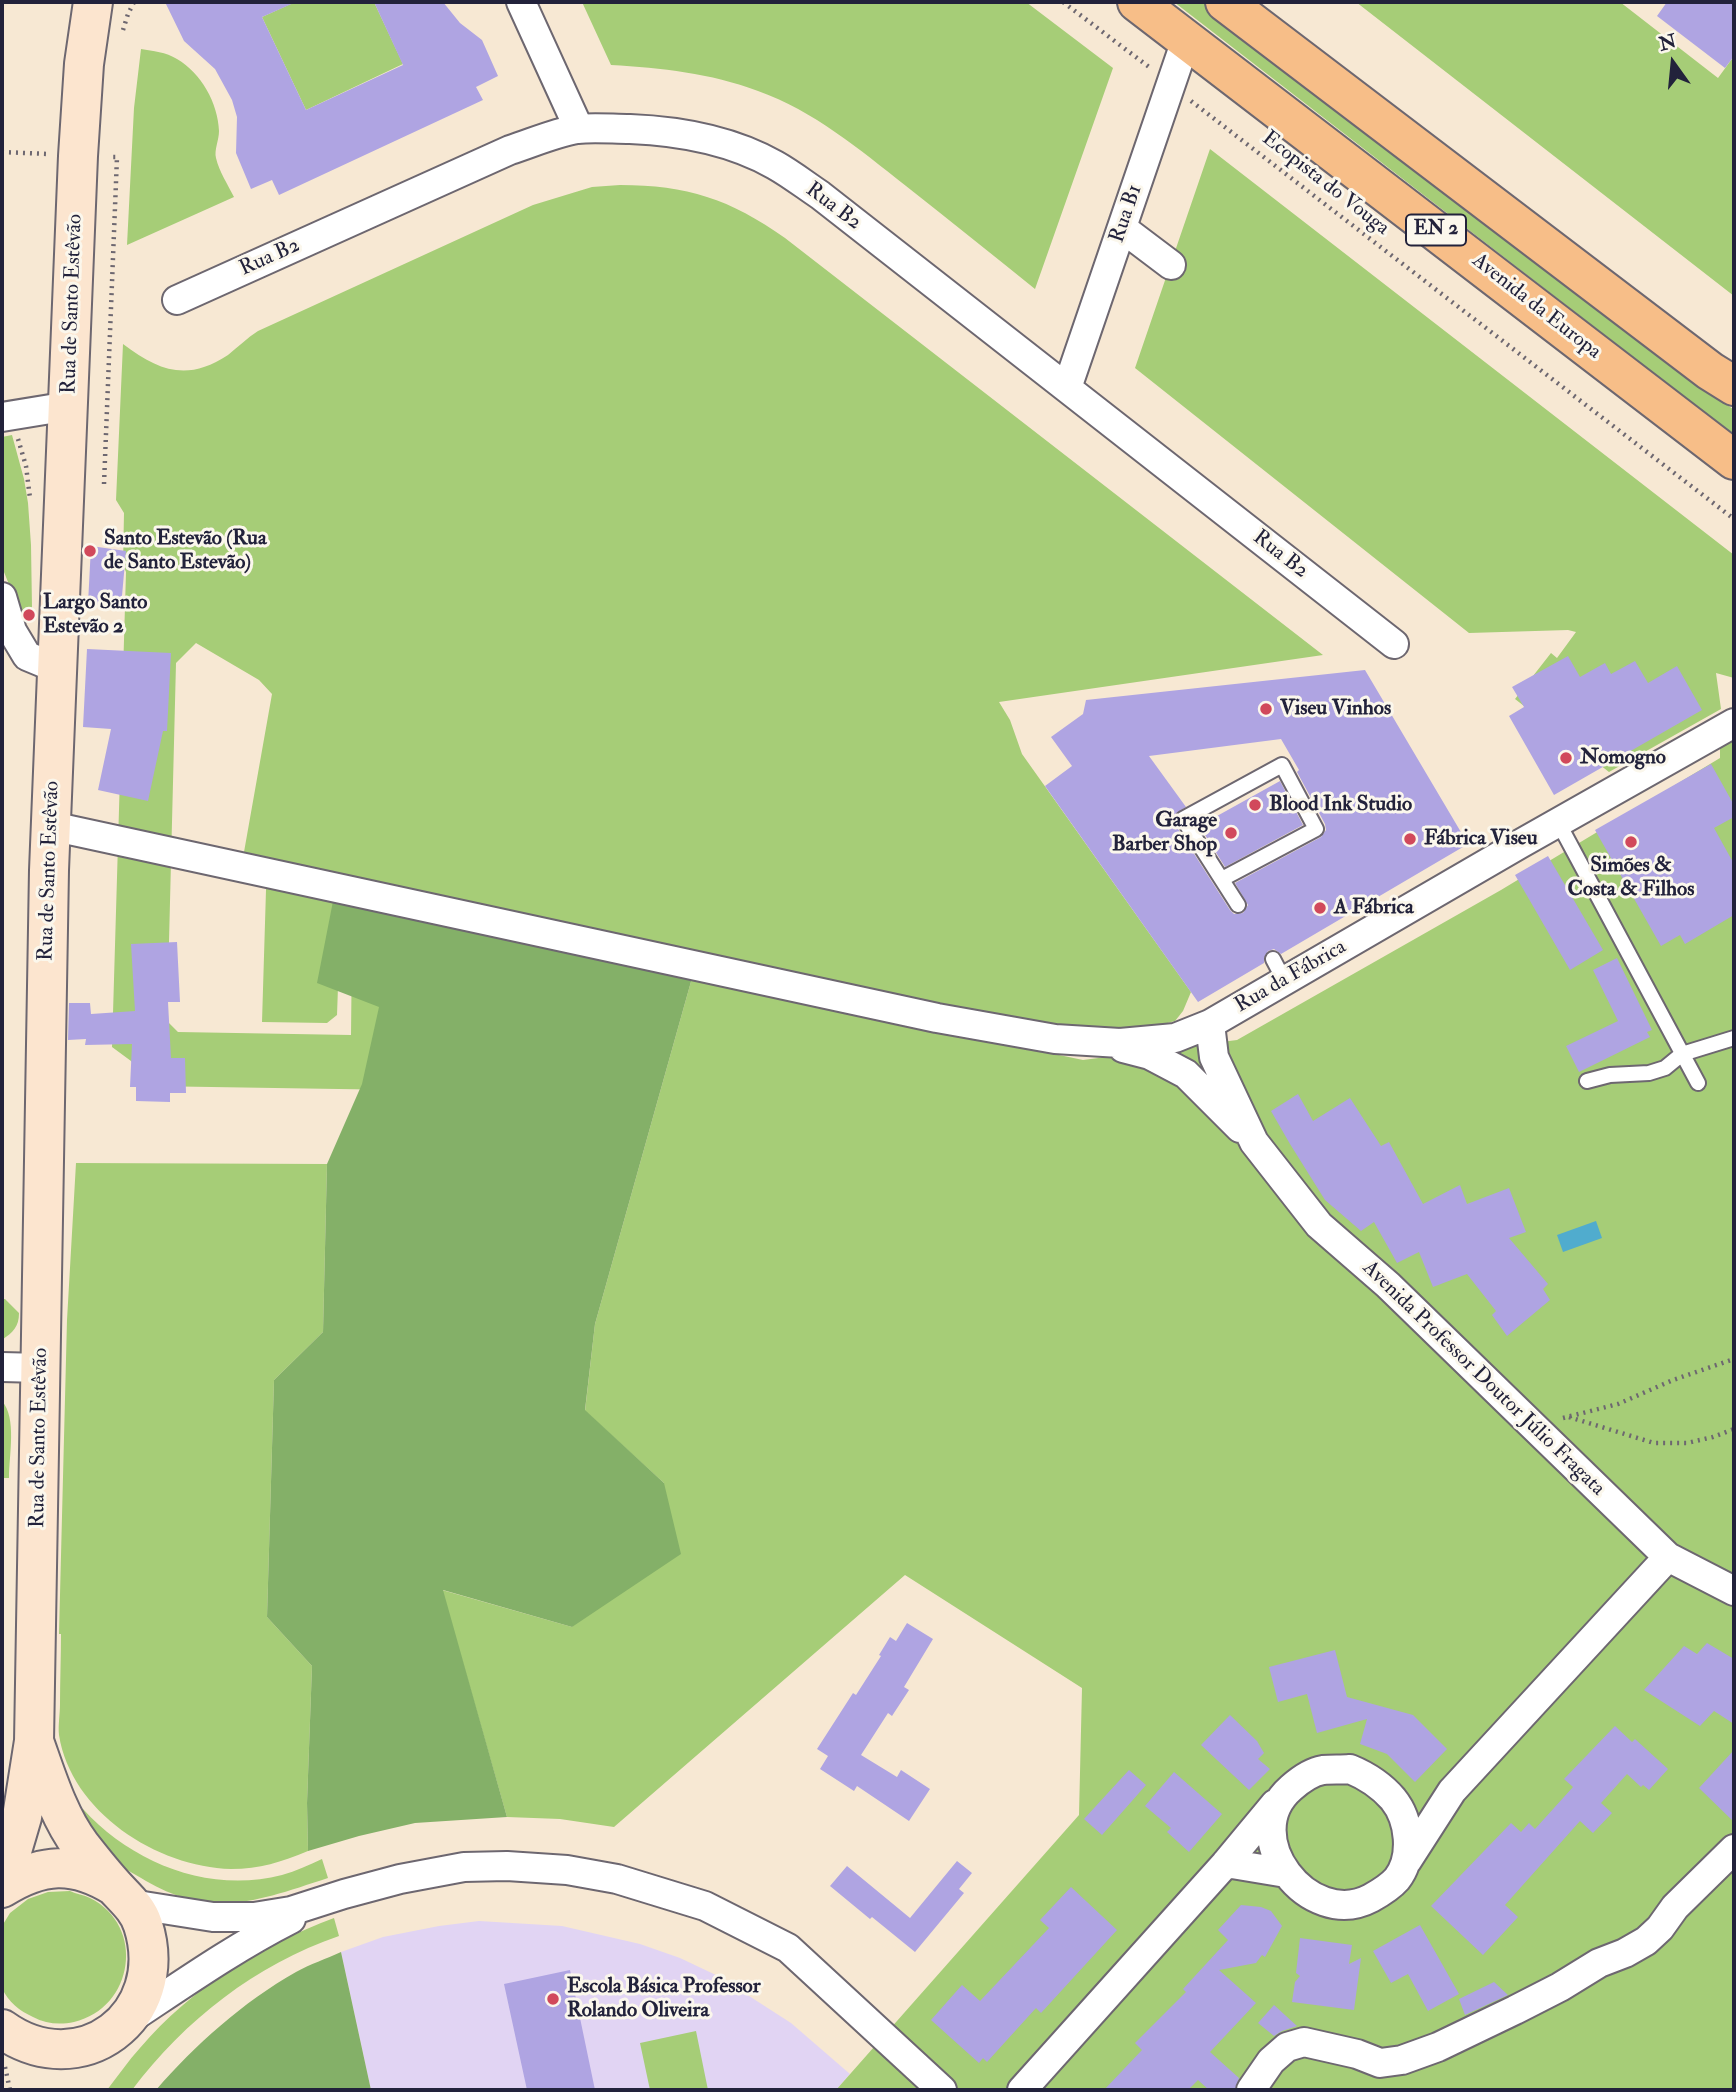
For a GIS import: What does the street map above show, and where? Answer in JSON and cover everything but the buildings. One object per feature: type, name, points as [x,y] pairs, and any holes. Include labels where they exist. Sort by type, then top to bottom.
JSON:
[{"type":"main road","name":"Avenida da Europa","points":[[1137,2],[1734,460]]},
{"type":"main road","name":"EN 2","points":[[1236,6],[1710,371],[1734,386]]},
{"type":"street","points":[[521,2],[579,129]]},
{"type":"street","name":"Rua de Santo Estêvão","points":[[34,1741],[48,922],[56,668],[79,146],[84,64],[93,9]]},
{"type":"street","name":"Rua B1","points":[[1067,388],[1186,40]]},
{"type":"street","name":"Rua B2","points":[[177,300],[510,150],[559,133],[579,129],[645,130],[705,138],[730,145],[775,165],[820,195],[1394,645]]},
{"type":"street","points":[[1122,228],[1171,265]]},
{"type":"street","points":[[2,417],[69,406]]},
{"type":"street","points":[[2,597],[12,631],[27,656],[56,668]]},
{"type":"street","name":"Rua da Fábrica","points":[[51,826],[937,1018],[1055,1040],[1120,1043],[1175,1038],[1210,1024],[1278,969],[1558,822],[1734,723]]},
{"type":"street","name":"Avenida Professor Doutor Júlio Fragata","points":[[1210,1024],[1214,1057],[1254,1142]]},
{"type":"street","name":"Avenida Professor Doutor Júlio Fragata","points":[[1100,1042],[1150,1055],[1186,1074],[1254,1142],[1319,1225],[1388,1285],[1668,1557],[1734,1591]]},
{"type":"street","points":[[2,1367],[41,1368]]},
{"type":"street","points":[[1283,1795],[1273,1818],[1272,1836],[1276,1857],[1286,1872],[1318,1900],[1340,1905],[1361,1903],[1381,1892],[1396,1879],[1452,1791],[1668,1557]]},
{"type":"street","points":[[2,1886],[22,1817],[34,1741]]},
{"type":"street","points":[[34,1741],[62,1814],[79,1844],[124,1896],[142,1922],[150,1949],[149,1976],[140,2002],[123,2024]]},
{"type":"street","points":[[1022,2090],[1226,1863],[1283,1795],[1302,1778],[1322,1770],[1350,1769],[1380,1786],[1395,1802],[1404,1821],[1408,1840],[1407,1861]]},
{"type":"street","points":[[1395,1802],[1422,1803],[1452,1791]]},
{"type":"street","points":[[1251,2090],[1271,2061],[1287,2047],[1296,2044],[1304,2042],[1328,2046],[1380,2063],[1402,2060],[1438,2047],[1526,2004],[1646,1941],[1660,1928],[1675,1907],[1734,1849]]},
{"type":"street","points":[[1226,1863],[1286,1872]]},
{"type":"street","points":[[2,1886],[22,1875],[50,1868],[77,1870],[98,1877],[124,1896],[213,1917],[254,1917],[291,1911],[344,1894],[464,1867],[507,1866],[568,1870],[617,1879],[705,1906],[788,1948],[942,2090]]},
{"type":"street","points":[[2,2029],[18,2041],[46,2049],[74,2049],[101,2040],[251,1940],[344,1894]]},
{"type":"lane","points":[[1222,879],[1316,829],[1282,765],[1183,819],[1238,905]]},
{"type":"lane","points":[[1558,822],[1698,1083]]},
{"type":"lane","points":[[1587,1081],[1610,1074],[1649,1073],[1665,1068],[1682,1054],[1734,1038]]},
{"type":"path","name":"Ecopista do Vouga","points":[[1063,2],[1734,519]]},
{"type":"path","points":[[104,484],[117,157],[110,157]]},
{"type":"path","points":[[1532,1426],[1618,1404],[1673,1380],[1734,1359]]},
{"type":"path","points":[[1568,1417],[1654,1443],[1687,1443],[1734,1429]]},
{"type":"shaded area","name":"Escola Básica Professor Rolando Oliveira","points":[[479,1921],[562,1926],[640,1944],[680,1958],[718,1976],[791,2023],[850,2074],[836,2090],[371,2090],[341,1952],[383,1937]]},
{"type":"green space","points":[[295,2],[374,2],[403,64],[306,110],[262,17]]},
{"type":"green space","points":[[582,2],[1026,2],[1113,68],[1035,289],[853,145],[798,109],[779,99],[722,80],[667,70],[611,65]]},
{"type":"green space","points":[[1174,2],[1206,2],[1734,410],[1734,435]]},
{"type":"green space","points":[[1356,2],[1620,2],[1718,78],[1734,56],[1734,296]]},
{"type":"green space","points":[[141,49],[164,53],[177,59],[194,72],[207,90],[218,120],[216,158],[234,197],[127,245],[134,108]]},
{"type":"green space","points":[[1210,149],[1734,555],[1734,678],[1716,673],[1721,709],[1609,772],[1515,699],[1551,653],[1557,658],[1576,632],[1469,633],[1135,368]]},
{"type":"green space","points":[[644,186],[687,191],[726,204],[765,225],[1323,655],[999,702],[1010,720],[1022,754],[1191,992],[1183,1011],[1175,1021],[1121,1031],[1010,1024],[391,885],[402,1090],[148,1086],[131,1061],[112,1047],[126,572],[123,565],[124,513],[116,500],[123,344],[161,366],[186,371],[199,368],[228,355],[258,331],[533,205],[592,187]],"holes":[[[196,643],[259,680],[272,694],[244,852],[267,857],[262,1022],[327,1023],[337,1015],[342,874],[368,880],[367,959],[352,943],[351,1035],[178,1032],[167,1021],[176,663]]]},
{"type":"green space","points":[[12,435],[28,503],[32,608],[28,617],[22,616],[2,567],[2,437]]},
{"type":"green space","points":[[1734,738],[1734,2090],[836,2090],[1079,1815],[1082,1688],[905,1575],[614,1827],[560,1819],[507,1817],[442,1590],[572,1627],[664,1483],[585,1411],[595,1324],[692,978],[1083,1060],[1237,1040],[1501,890],[1720,758],[1720,746]]},
{"type":"green space","points":[[334,896],[692,978],[595,1324],[585,1410],[664,1483],[681,1554],[572,1627],[443,1590],[507,1817],[415,1823],[308,1851],[312,1666],[267,1617],[274,1380],[323,1332],[327,1164],[362,1084],[379,1007],[317,983]]},
{"type":"green space","points":[[76,1163],[327,1164],[323,1332],[274,1380],[267,1617],[312,1666],[308,1851],[279,1862],[242,1869],[203,1866],[147,1846],[99,1811],[81,1788],[67,1763],[59,1735],[59,1634],[67,1320]]},
{"type":"green space","points":[[2,1299],[19,1313],[15,1329],[2,1340]]},
{"type":"green space","points":[[2,1401],[7,1408],[11,1427],[9,1478],[2,1478]]},
{"type":"green space","points":[[83,1809],[124,1845],[148,1859],[200,1877],[255,1880],[282,1875],[322,1859],[328,1878],[258,1899],[215,1903],[193,1900],[170,1893],[118,1863],[98,1840],[80,1811]]},
{"type":"green space","points":[[70,1891],[90,1898],[108,1911],[120,1927],[126,1965],[120,1984],[110,2001],[94,2014],[74,2022],[53,2023],[24,2012],[11,2002],[2,1988],[2,1926],[10,1913],[28,1899],[48,1892]]},
{"type":"green space","points":[[334,1918],[339,1936],[279,1962],[224,1998],[175,2040],[132,2090],[107,2090],[160,2026],[205,1988],[254,1955]]},
{"type":"green space","points":[[341,1952],[371,2090],[156,2090],[203,2041],[257,1997],[301,1969]]},
{"type":"green space","points":[[696,2031],[708,2090],[650,2090],[640,2043]]},
{"type":"water","points":[[1596,1221],[1602,1238],[1563,1252],[1557,1235]]},
{"type":"place","name":"Santo Estevão (Rua de Santo Estevão)","points":[[90,551]]},
{"type":"place","name":"Largo Santo Estevão 2","points":[[29,615]]},
{"type":"place","name":"Viseu Vinhos","points":[[1266,709]]},
{"type":"place","name":"Nomogno","points":[[1566,758]]},
{"type":"place","name":"Blood Ink Studio","points":[[1255,805]]},
{"type":"place","name":"Garage Barber Shop","points":[[1231,833]]},
{"type":"place","name":"Fábrica Viseu","points":[[1410,839]]},
{"type":"place","name":"Simões & Costa & Filhos","points":[[1631,842]]},
{"type":"place","name":"A Fábrica","points":[[1320,908]]},
{"type":"place","name":"Escola Básica Professor Rolando Oliveira","points":[[553,1999]]}]
